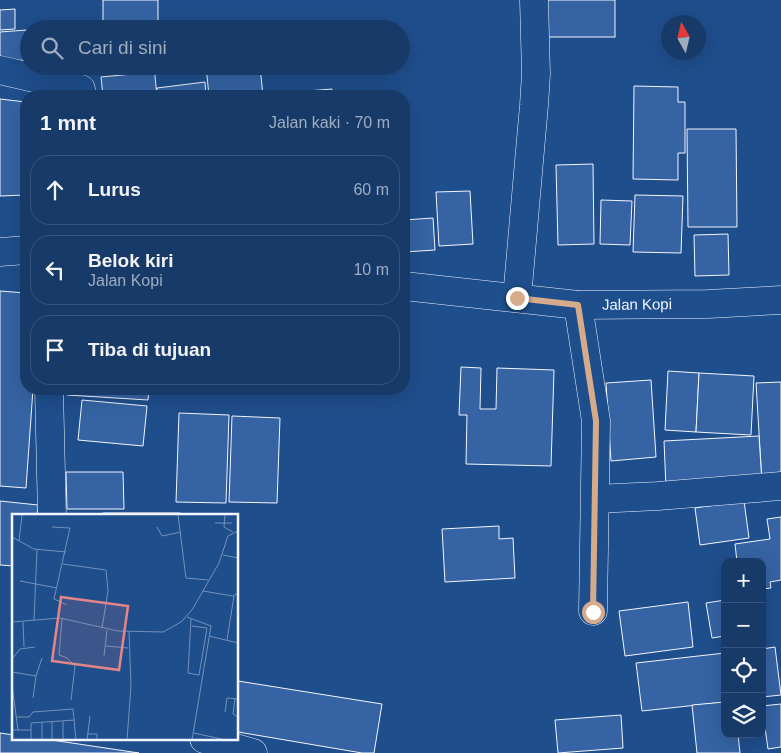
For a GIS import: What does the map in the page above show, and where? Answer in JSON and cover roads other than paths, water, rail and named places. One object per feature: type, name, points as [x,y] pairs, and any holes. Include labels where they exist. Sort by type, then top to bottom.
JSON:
[{"type":"street","points":[[517,298],[536,74],[534,0]]},
{"type":"street","points":[[0,70],[20,75]]},
{"type":"street","points":[[21,75],[81,89]]},
{"type":"street","points":[[0,252],[20,250]]},
{"type":"street","name":"Jalan Kopi","points":[[410,287],[578,305],[708,304],[781,300]]},
{"type":"street","points":[[578,305],[596,421],[593,612]]},
{"type":"street","points":[[49,395],[52,514]]},
{"type":"street","points":[[596,499],[781,486]]},
{"type":"street","points":[[208,740],[253,753]]}]
